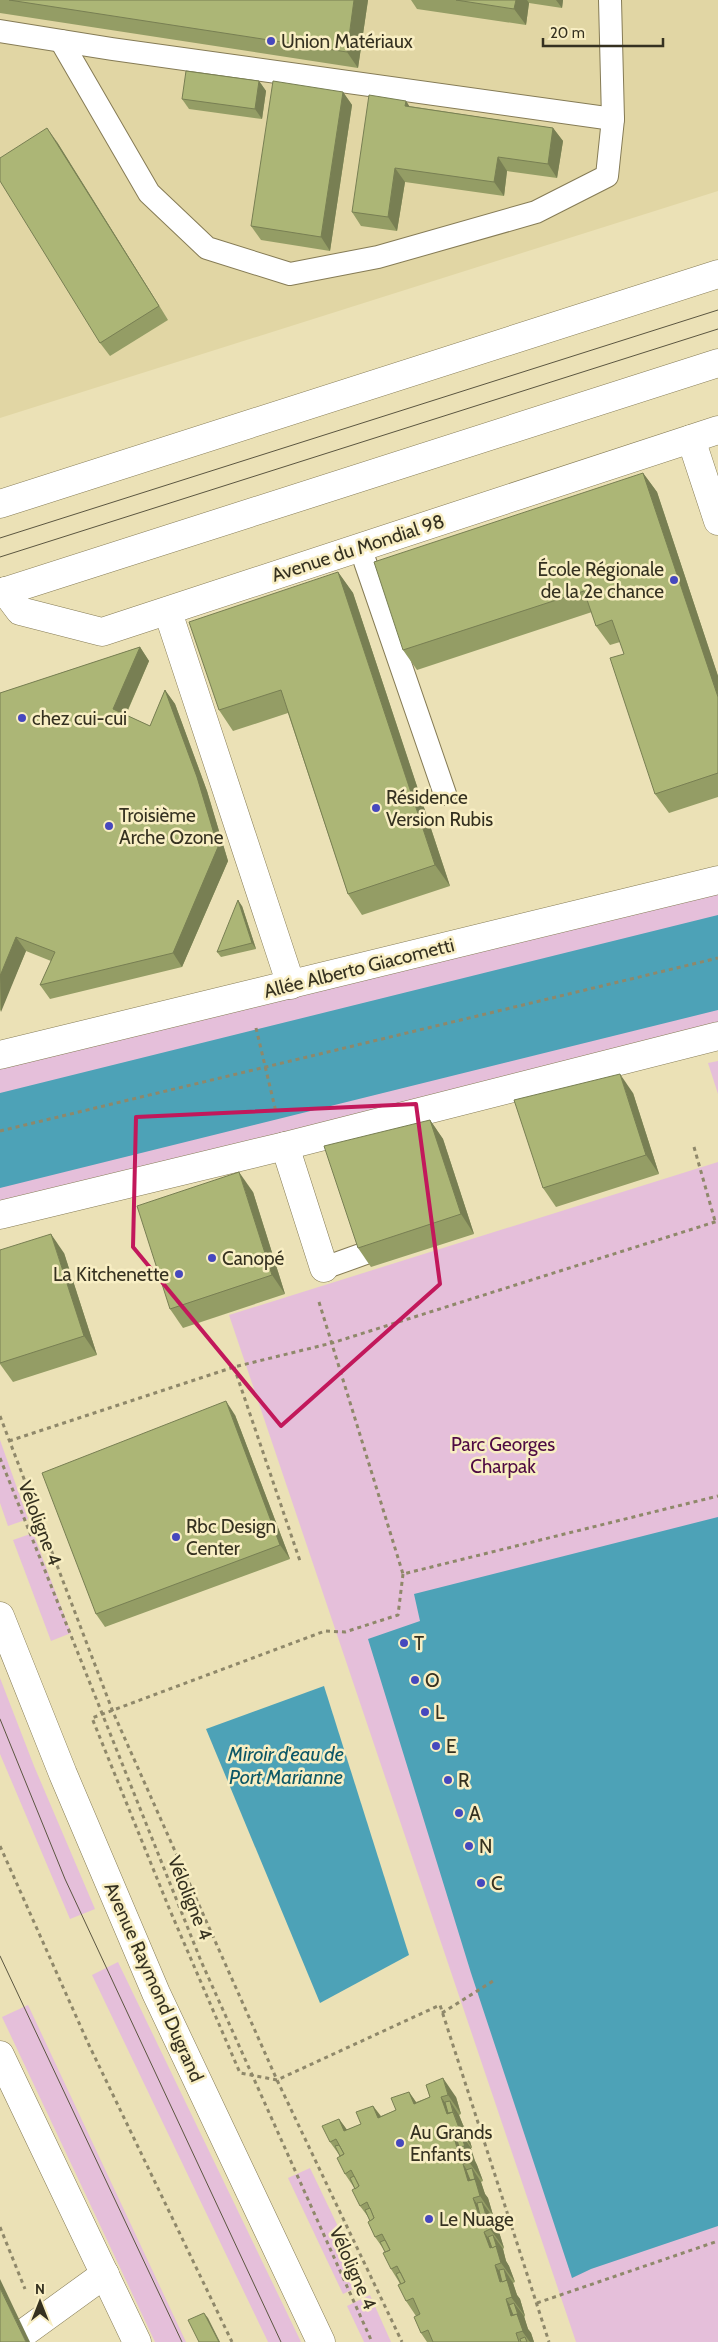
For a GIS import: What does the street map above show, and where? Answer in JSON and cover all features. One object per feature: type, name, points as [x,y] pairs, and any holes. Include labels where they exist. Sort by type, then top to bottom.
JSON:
[{"type":"street","points":[[0,504],[718,274]]},
{"type":"street","name":"Avenue du Mondial 98","points":[[718,363],[3,592],[20,611],[102,632],[168,612],[718,430]]},
{"type":"street","points":[[691,439],[718,521]]},
{"type":"street","points":[[168,612],[291,985]]},
{"type":"street","name":"Allée Alberto Giacometti","points":[[0,1055],[718,880]]},
{"type":"street","points":[[0,1215],[285,1146],[718,1036]]},
{"type":"street","points":[[285,1146],[324,1268]]},
{"type":"street","name":"Avenue Raymond Dugrand","points":[[0,1616],[63,1774],[156,1993],[321,2342]]},
{"type":"street","points":[[0,2055],[137,2342]]},
{"type":"street","points":[[32,2326],[105,2274]]},
{"type":"lane","points":[[61,41],[150,193],[207,248],[290,274],[378,257],[536,212],[607,176],[613,120],[610,0]]},
{"type":"lane","points":[[0,32],[613,120]]},
{"type":"lane","points":[[360,547],[445,794]]},
{"type":"lane","points":[[324,1268],[366,1253]]},
{"type":"path","points":[[0,1131],[718,958]]},
{"type":"path","points":[[248,995],[285,1146]]},
{"type":"path","points":[[9,1441],[234,1367],[332,1343],[717,1221],[694,1148]]},
{"type":"path","points":[[324,1268],[312,1284],[403,1574],[398,1615],[346,1632],[325,1632],[113,1712],[92,1718],[169,1908],[240,2073],[277,2080],[440,2005],[549,2342]]},
{"type":"path","points":[[234,1367],[301,1564]]},
{"type":"path","points":[[0,1416],[113,1712],[277,2080],[402,2342]]},
{"type":"path","name":"Véloligne 4","points":[[0,1458],[101,1715],[201,1961],[372,2342]]},
{"type":"path","points":[[403,1574],[718,1496]]},
{"type":"path","points":[[0,1846],[88,2043],[232,2342]]},
{"type":"path","points":[[442,2013],[493,1981]]},
{"type":"path","points":[[0,2227],[32,2326]]},
{"type":"path","points":[[537,2303],[718,2241]]},
{"type":"highlighted area","points":[[416,1104],[440,1284],[281,1426],[133,1247],[136,1117]]},
{"type":"shaded area","points":[[0,0],[718,0],[718,191],[0,418]]},
{"type":"green space","points":[[718,893],[718,1028],[0,1204],[0,1067]]},
{"type":"green space","points":[[718,1061],[718,1094],[708,1063]]},
{"type":"green space","name":"Parc Georges Charpak","points":[[718,1162],[718,2342],[576,2342],[229,1315]]},
{"type":"green space","points":[[0,1440],[28,1519],[8,1526],[0,1503]]},
{"type":"green space","points":[[33,1533],[71,1633],[51,1641],[13,1540]]},
{"type":"green space","points":[[0,1678],[34,1766],[95,1909],[70,1919],[0,1754]]},
{"type":"green space","points":[[118,1962],[301,2342],[268,2342],[92,1975]]},
{"type":"green space","points":[[28,2005],[186,2342],[155,2342],[2,2017]]},
{"type":"green space","points":[[310,2168],[365,2283],[343,2294],[288,2178]]},
{"type":"green space","points":[[370,2295],[391,2342],[364,2342],[347,2306]]},
{"type":"water","points":[[718,915],[718,1010],[0,1188],[0,1093]]},
{"type":"water","points":[[718,1517],[718,2226],[591,2269],[572,2278],[471,1973],[368,1639],[420,1621],[414,1594]]},
{"type":"water","name":"Miroir d'eau de Port Marianne","points":[[324,1686],[409,1955],[320,2003],[206,1729]]},
{"type":"building","name":"Union Matériaux","points":[[9,0],[354,0],[347,52]]},
{"type":"building","points":[[456,0],[516,0],[514,9]]},
{"type":"building","points":[[186,71],[259,81],[255,109],[182,99]]},
{"type":"building","points":[[273,81],[343,92],[321,237],[251,226]]},
{"type":"building","points":[[369,95],[406,101],[405,106],[553,128],[548,164],[498,157],[494,182],[395,168],[388,217],[352,212]]},
{"type":"building","points":[[47,128],[159,306],[100,343],[0,181],[0,158]]},
{"type":"building","points":[[643,473],[718,697],[718,773],[655,794],[610,658],[624,654],[612,620],[596,626],[584,591],[403,650],[374,562]]},
{"type":"building","name":"Résidence Version Rubis","points":[[338,572],[435,865],[348,894],[281,690],[219,710],[189,622]]},
{"type":"building","name":"Troisième Arche Ozone","points":[[140,647],[113,709],[150,726],[165,690],[197,777],[218,847],[173,953],[40,985],[55,952],[16,937],[0,976],[0,693]]},
{"type":"building","points":[[238,900],[252,943],[217,952]]},
{"type":"building","points":[[620,1074],[646,1155],[543,1188],[514,1100]]},
{"type":"building","points":[[430,1120],[461,1214],[358,1248],[324,1146]]},
{"type":"building","name":"Canopé","points":[[239,1172],[272,1275],[170,1309],[137,1206]]},
{"type":"building","points":[[51,1234],[84,1336],[0,1363],[0,1250]]},
{"type":"building","name":"Rbc Design Center","points":[[226,1401],[280,1545],[96,1614],[42,1473]]},
{"type":"building","name":"Le Nuage","points":[[443,2078],[448,2095],[441,2097],[447,2114],[453,2112],[459,2128],[452,2130],[457,2148],[464,2146],[469,2162],[463,2164],[468,2181],[475,2179],[480,2196],[473,2198],[479,2215],[485,2213],[490,2229],[484,2232],[490,2248],[496,2246],[501,2263],[495,2265],[500,2282],[507,2280],[512,2297],[506,2299],[511,2316],[517,2314],[523,2331],[516,2333],[519,2342],[433,2342],[428,2330],[421,2333],[414,2317],[420,2314],[413,2298],[406,2301],[398,2285],[405,2282],[397,2266],[391,2269],[383,2253],[390,2250],[382,2234],[375,2237],[368,2222],[374,2218],[367,2202],[360,2206],[352,2190],[359,2186],[351,2170],[345,2174],[337,2158],[344,2154],[336,2139],[330,2142],[322,2126],[339,2119],[344,2131],[361,2124],[356,2112],[373,2106],[378,2118],[396,2110],[391,2098],[409,2092],[414,2104],[430,2097],[426,2085]]},
{"type":"building","points":[[450,2101],[453,2112],[448,2113],[445,2102]]},
{"type":"building","points":[[461,2134],[465,2147],[459,2147],[456,2136]]},
{"type":"building","points":[[339,2145],[344,2154],[340,2156],[335,2146]]},
{"type":"building","points":[[472,2168],[475,2179],[470,2180],[466,2170]]},
{"type":"building","points":[[354,2176],[359,2186],[355,2189],[350,2178]]},
{"type":"building","points":[[482,2202],[486,2215],[485,2213],[480,2215],[477,2203]]},
{"type":"building","points":[[370,2208],[374,2218],[370,2221],[365,2210]]},
{"type":"building","points":[[493,2235],[497,2248],[496,2246],[492,2248],[488,2237]]},
{"type":"building","points":[[385,2240],[390,2250],[385,2252],[380,2242]]},
{"type":"building","points":[[504,2269],[507,2280],[502,2282],[499,2270]]},
{"type":"building","points":[[400,2272],[405,2282],[401,2284],[396,2274]]},
{"type":"building","points":[[0,2288],[26,2342],[0,2342]]},
{"type":"building","points":[[514,2303],[518,2315],[513,2315],[509,2305]]},
{"type":"building","points":[[204,2313],[219,2342],[199,2342],[188,2320]]},
{"type":"building","points":[[525,2337],[527,2342],[521,2342],[520,2339]]},
{"type":"tram line","points":[[0,538],[718,310]]},
{"type":"tram line","points":[[0,557],[718,329]]},
{"type":"tram line","points":[[0,1719],[65,1879],[281,2342]]},
{"type":"tram line","points":[[0,1956],[182,2342]]},
{"type":"place","name":"Union Matériaux","points":[[271,41]]},
{"type":"place","name":"École Régionale de la 2e chance","points":[[674,580]]},
{"type":"place","name":"chez cui-cui","points":[[22,718]]},
{"type":"place","name":"Résidence Version Rubis","points":[[376,808]]},
{"type":"place","name":"Troisième Arche Ozone","points":[[109,826]]},
{"type":"place","name":"Canopé","points":[[212,1258]]},
{"type":"place","name":"La Kitchenette","points":[[179,1274]]},
{"type":"place","name":"Rbc Design Center","points":[[176,1537]]},
{"type":"place","name":"T","points":[[404,1643]]},
{"type":"place","name":"O","points":[[415,1680]]},
{"type":"place","name":"L","points":[[425,1712]]},
{"type":"place","name":"E","points":[[436,1746]]},
{"type":"place","name":"R","points":[[448,1780]]},
{"type":"place","name":"A","points":[[459,1813]]},
{"type":"place","name":"N","points":[[469,1846]]},
{"type":"place","name":"C","points":[[481,1883]]},
{"type":"place","name":"Au Grands Enfants","points":[[400,2143]]},
{"type":"place","name":"Le Nuage","points":[[429,2219]]}]
